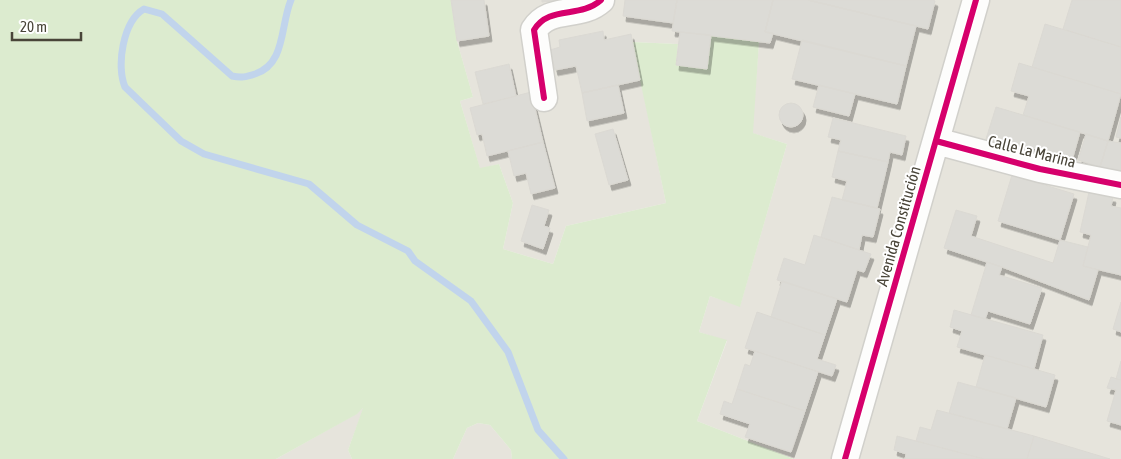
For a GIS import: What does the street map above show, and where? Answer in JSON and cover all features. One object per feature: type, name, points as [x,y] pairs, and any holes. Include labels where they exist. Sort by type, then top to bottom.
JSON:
[{"type":"street","points":[[544,98],[534,30],[540,20],[551,14],[581,11],[601,0]]},
{"type":"street","name":"Avenida Constitución","points":[[845,459],[976,0]]},
{"type":"street","name":"Calle La Marina","points":[[936,141],[1040,169],[1121,186]]},
{"type":"shaded area","points":[[451,0],[1121,0],[1121,459],[794,459],[697,421],[727,341],[699,332],[710,296],[740,306],[787,144],[752,133],[759,42],[707,69],[676,65],[678,44],[633,42],[666,203],[566,226],[553,264],[503,249],[513,203],[499,164],[480,169],[460,101],[473,97],[457,41]]},
{"type":"shaded area","points":[[364,407],[348,450],[352,459],[276,459],[356,414]]},
{"type":"shaded area","points":[[478,423],[490,425],[511,450],[512,459],[453,459],[467,428]]},
{"type":"green space","points":[[0,0],[451,0],[457,41],[473,97],[460,101],[480,168],[499,164],[513,203],[503,249],[553,264],[566,226],[666,203],[632,42],[678,44],[676,65],[707,69],[711,35],[759,42],[753,133],[787,144],[740,307],[710,296],[699,332],[727,340],[697,421],[794,459],[512,459],[511,450],[490,425],[478,423],[467,428],[453,459],[352,459],[348,450],[363,408],[357,414],[276,459],[0,459]]},
{"type":"building","points":[[451,0],[484,0],[489,36],[457,41]]},
{"type":"building","points":[[542,0],[562,0],[542,2]]},
{"type":"building","points":[[625,0],[677,0],[673,23],[623,16]]},
{"type":"building","points":[[677,0],[773,0],[765,32],[773,33],[770,43],[672,31]]},
{"type":"building","points":[[773,0],[808,0],[916,26],[906,66],[765,32]]},
{"type":"building","points":[[808,0],[933,0],[935,1],[928,29]]},
{"type":"building","points":[[1072,0],[1121,0],[1121,47],[1063,29]]},
{"type":"building","points":[[1045,24],[1121,47],[1121,94],[1032,67]]},
{"type":"building","points":[[603,31],[604,40],[631,34],[640,80],[582,93],[576,66],[555,70],[550,50],[560,47],[559,40]]},
{"type":"building","points":[[680,32],[711,35],[707,69],[676,65]]},
{"type":"building","points":[[802,40],[906,66],[897,104],[792,79]]},
{"type":"building","points":[[1019,63],[1121,94],[1108,141],[1023,115],[1029,96],[1011,91]]},
{"type":"building","points":[[509,64],[516,96],[483,104],[475,72]]},
{"type":"building","points":[[618,85],[624,113],[587,121],[582,93]]},
{"type":"building","points":[[819,85],[855,94],[849,116],[813,107]]},
{"type":"building","points":[[531,92],[543,142],[487,156],[482,134],[477,135],[470,108]]},
{"type":"building","points":[[791,103],[800,106],[803,115],[800,124],[791,127],[782,124],[779,115],[782,106]]},
{"type":"building","points":[[996,107],[1080,132],[1072,160],[1030,147],[1028,153],[986,139]]},
{"type":"building","points":[[1121,117],[1121,138],[1116,137]]},
{"type":"building","points":[[833,118],[906,136],[902,155],[890,152],[888,162],[838,151],[841,140],[828,137]]},
{"type":"building","points":[[613,129],[628,180],[609,185],[595,134]]},
{"type":"building","points":[[1086,134],[1108,141],[1100,167],[1078,160]]},
{"type":"building","points":[[1108,141],[1121,143],[1121,172],[1100,167]]},
{"type":"building","points":[[543,142],[555,188],[531,194],[526,173],[514,176],[508,151]]},
{"type":"building","points":[[838,151],[888,162],[877,208],[842,200],[847,181],[832,177]]},
{"type":"building","points":[[1012,175],[1074,194],[1060,240],[998,221]]},
{"type":"building","points":[[1089,192],[1113,197],[1111,206],[1121,208],[1121,275],[1083,266],[1091,235],[1080,232]]},
{"type":"building","points":[[832,197],[880,209],[873,237],[862,235],[859,250],[821,237]]},
{"type":"building","points":[[532,205],[549,210],[544,226],[550,228],[543,249],[521,241]]},
{"type":"building","points":[[956,210],[977,216],[971,236],[1053,263],[1060,240],[1088,247],[1083,266],[1098,270],[1089,300],[1002,267],[944,248]]},
{"type":"building","points":[[814,235],[871,254],[864,272],[857,270],[847,302],[777,280],[784,258],[805,265]]},
{"type":"building","points":[[987,262],[1002,267],[999,275],[1042,288],[1030,324],[988,311],[985,319],[971,315]]},
{"type":"building","points":[[782,281],[837,299],[825,335],[771,317]]},
{"type":"building","points":[[1121,302],[1121,332],[1113,329]]},
{"type":"building","points":[[954,310],[1043,335],[1034,369],[957,347],[962,331],[950,327]]},
{"type":"building","points":[[757,312],[825,335],[817,359],[836,365],[832,376],[745,348]]},
{"type":"building","points":[[755,351],[818,372],[805,411],[737,389],[745,364],[750,366]]},
{"type":"building","points":[[985,355],[1055,375],[1046,407],[976,387]]},
{"type":"building","points":[[1121,361],[1121,380],[1116,379]]},
{"type":"building","points":[[1111,377],[1121,380],[1121,425],[1107,421],[1116,390],[1107,388]]},
{"type":"building","points":[[958,382],[1016,398],[1007,429],[949,413]]},
{"type":"building","points":[[737,389],[805,411],[791,452],[745,437],[750,424],[720,414],[724,401],[732,404]]},
{"type":"building","points":[[937,410],[1034,436],[1027,459],[984,459],[916,441],[920,427],[931,430]]},
{"type":"building","points":[[897,436],[984,459],[905,459],[906,454],[894,450]]},
{"type":"building","points":[[1034,436],[1110,459],[1027,459]]},
{"type":"waterway","points":[[291,0],[277,53],[272,62],[265,69],[255,74],[241,77],[232,76],[162,14],[144,9],[131,23],[123,45],[121,68],[125,87],[181,141],[204,154],[309,184],[357,225],[408,251],[415,261],[471,301],[508,352],[538,430],[564,459]]},
{"type":"cycle path","points":[[544,98],[534,30],[540,22],[548,17],[584,9],[593,6],[601,0]]},
{"type":"cycle path","points":[[845,459],[976,0]]},
{"type":"cycle path","points":[[936,141],[1040,169],[1121,185]]}]
